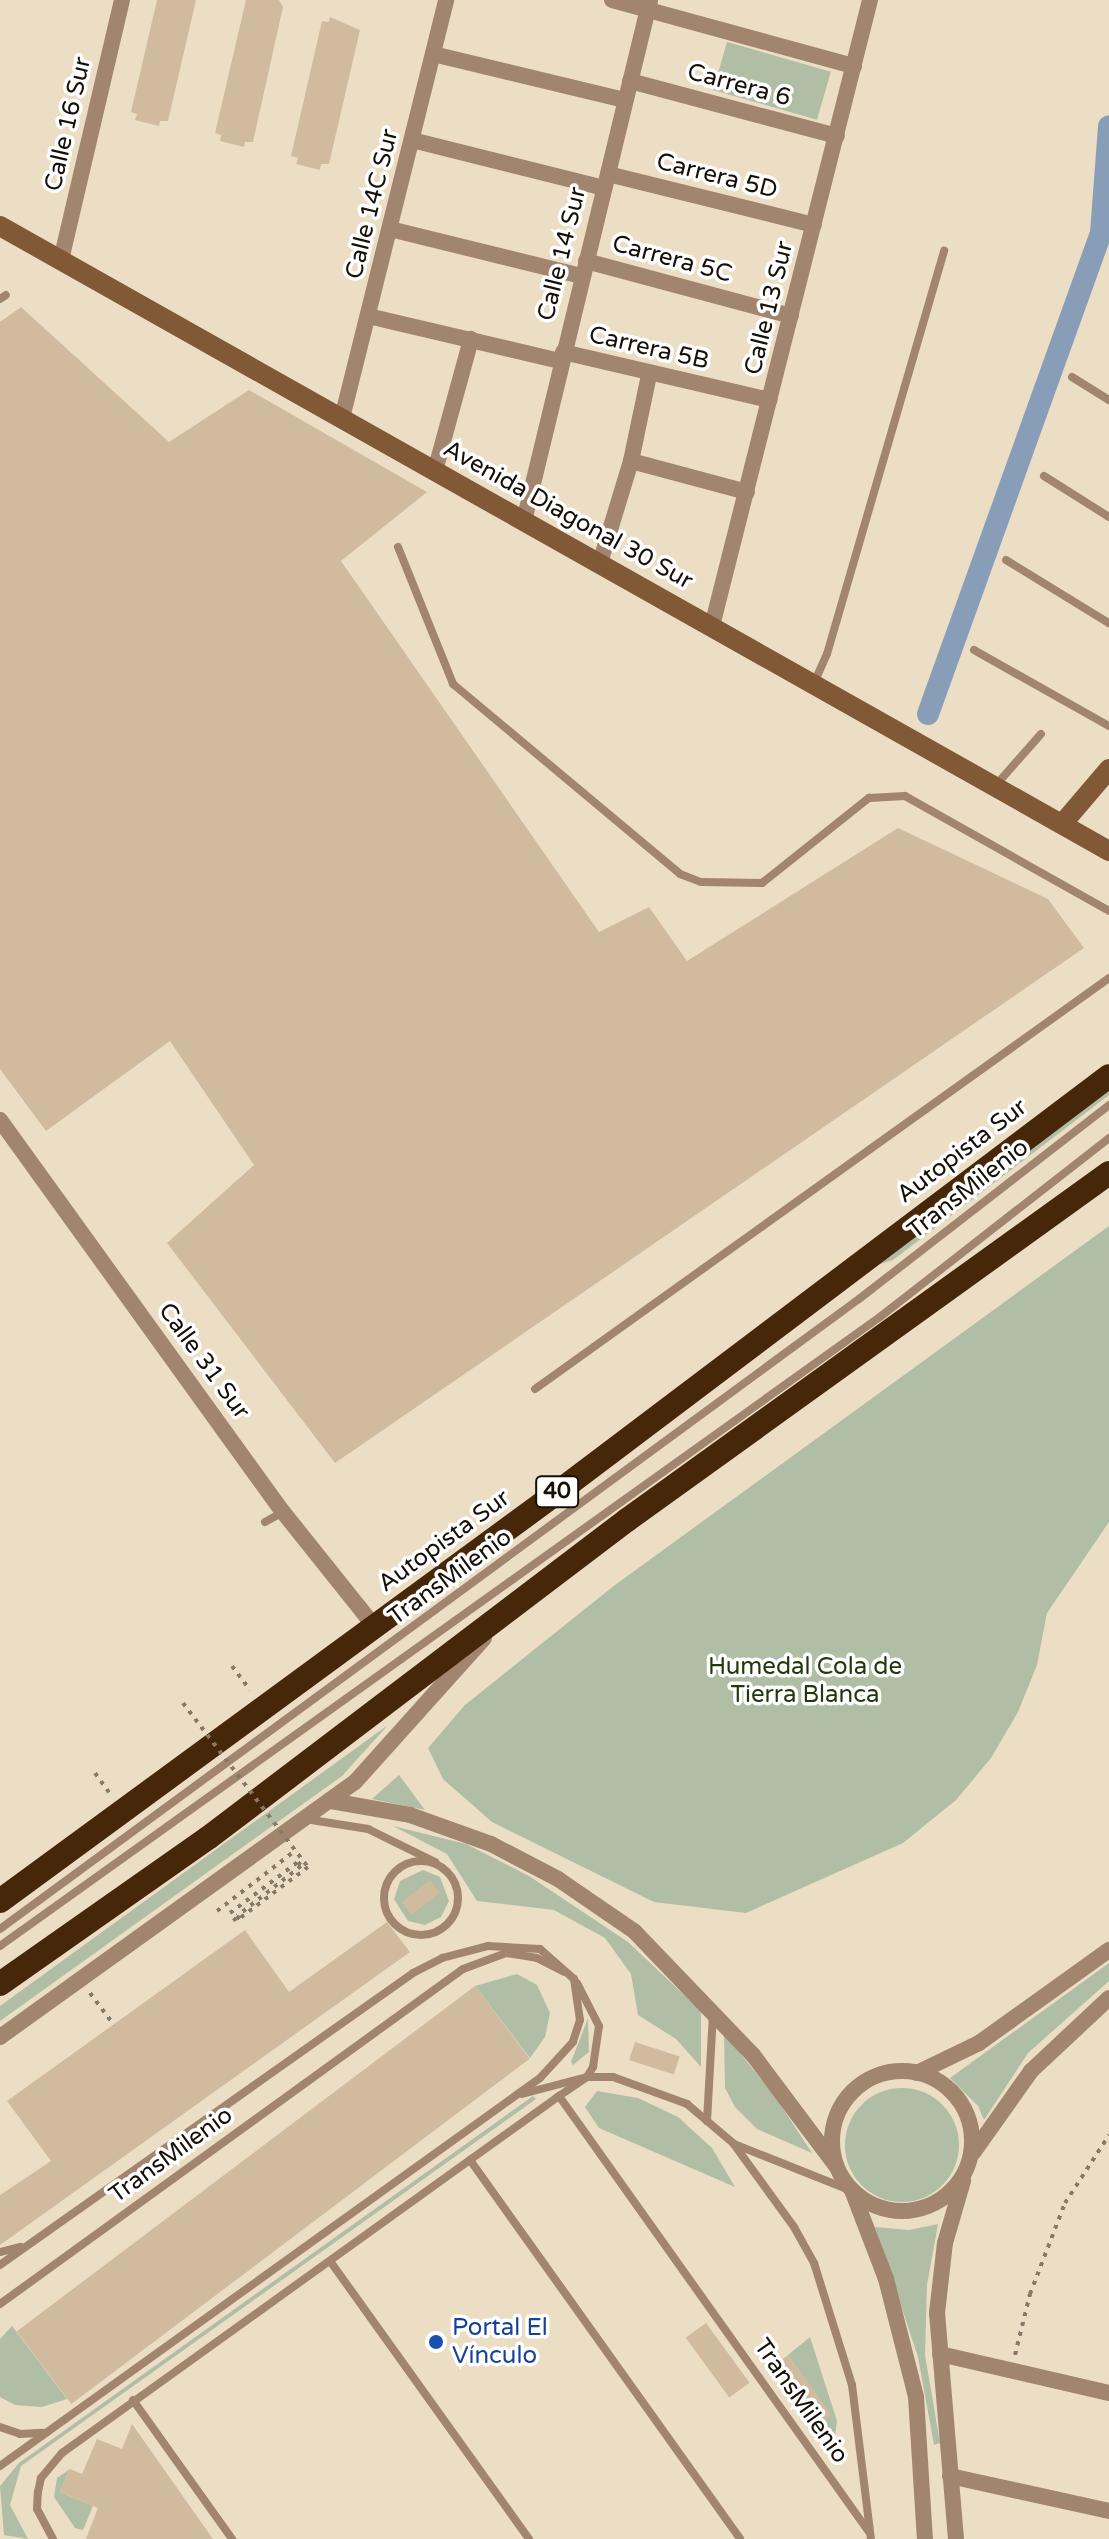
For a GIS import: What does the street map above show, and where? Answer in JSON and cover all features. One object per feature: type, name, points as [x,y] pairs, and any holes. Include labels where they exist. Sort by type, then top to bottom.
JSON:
[{"type":"highway","name":"Autopista Sur","points":[[0,1901],[374,1626],[1109,1076]]},
{"type":"highway","points":[[0,1984],[208,1838],[504,1613],[1109,1173]]},
{"type":"street","name":"Calle 16 Sur","points":[[61,260],[122,0]]},
{"type":"street","name":"Calle 14C Sur","points":[[342,418],[446,0]]},
{"type":"street","points":[[612,0],[649,4],[854,66]]},
{"type":"street","name":"Calle 13 Sur","points":[[712,626],[870,0]]},
{"type":"street","name":"Calle 14 Sur","points":[[524,521],[561,356],[649,4]]},
{"type":"street","points":[[433,54],[625,100]]},
{"type":"street","name":"Carrera 6","points":[[630,81],[837,136]]},
{"type":"street","name":"Carrera 5D","points":[[412,140],[814,225]]},
{"type":"street","name":"Avenida Diagonal 30 Sur","points":[[0,226],[1109,851]]},
{"type":"street","name":"Carrera 5C","points":[[390,229],[584,268],[791,316]]},
{"type":"street","name":"Carrera 5B","points":[[368,316],[770,400]]},
{"type":"street","points":[[435,471],[471,339]]},
{"type":"street","points":[[600,563],[631,461],[649,375]]},
{"type":"street","points":[[631,461],[747,492]]},
{"type":"street","points":[[1063,823],[1109,769]]},
{"type":"street","name":"Calle 31 Sur","points":[[0,1120],[283,1512],[374,1626]]},
{"type":"street","points":[[0,2037],[331,1801],[386,1752],[504,1613]]},
{"type":"street","points":[[331,1801],[410,1815],[491,1844],[558,1879],[634,1931],[713,2009],[836,2166],[852,2191],[886,2279],[916,2397],[925,2539]]},
{"type":"street","points":[[917,2073],[979,2043],[1109,1950]]},
{"type":"street","points":[[956,2539],[940,2354],[939,2279],[965,2175],[972,2155],[1031,2071],[1109,1998]]},
{"type":"street","points":[[836,2166],[834,2124],[855,2089],[892,2072],[917,2073],[955,2094],[967,2112],[972,2155]]},
{"type":"street","points":[[852,2191],[881,2207],[913,2211],[934,2204],[965,2175]]},
{"type":"street","points":[[940,2354],[1109,2393]]},
{"type":"street","points":[[950,2476],[1109,2511]]},
{"type":"lane","points":[[814,683],[827,654],[944,251]]},
{"type":"lane","points":[[1072,377],[1109,400]]},
{"type":"lane","points":[[1044,476],[1109,517]]},
{"type":"lane","points":[[398,547],[453,684],[680,874],[701,882],[762,883],[869,798],[905,796],[1109,911]]},
{"type":"lane","points":[[1006,560],[1109,623]]},
{"type":"lane","points":[[974,650],[1109,726]]},
{"type":"lane","points":[[995,785],[1041,734]]},
{"type":"lane","points":[[535,1389],[1109,978]]},
{"type":"lane","name":"TransMilenio","points":[[0,1929],[859,1299],[1109,1105]]},
{"type":"lane","name":"TransMilenio","points":[[0,1946],[880,1317],[1109,1138]]},
{"type":"lane","points":[[265,1522],[283,1512]]},
{"type":"lane","points":[[305,1819],[354,1824],[393,1837],[442,1868],[458,1897],[452,1918],[426,1935],[403,1931],[386,1912],[385,1887],[390,1877],[420,1861],[442,1868]]},
{"type":"lane","name":"TransMilenio","points":[[0,2265],[413,1973],[442,1958],[488,1946],[540,1949],[574,1979],[599,2026],[598,2055],[587,2077]]},
{"type":"lane","name":"TransMilenio","points":[[0,2304],[463,1969],[485,1958],[522,1954],[574,1979]]},
{"type":"lane","name":"TransMilenio","points":[[0,2466],[560,2061],[573,2042],[580,2020],[574,1979]]},
{"type":"lane","points":[[707,2121],[713,2009]]},
{"type":"lane","points":[[53,2539],[37,2509],[41,2478],[62,2453],[587,2077]]},
{"type":"lane","name":"TransMilenio","points":[[515,2096],[587,2077],[613,2077],[662,2091],[733,2143],[771,2191],[814,2263],[852,2385],[870,2537]]},
{"type":"lane","name":"TransMilenio","points":[[559,2096],[870,2537]]},
{"type":"lane","name":"TransMilenio","points":[[733,2143],[852,2191]]},
{"type":"lane","points":[[470,2160],[740,2539]]},
{"type":"lane","name":"TransMilenio","points":[[0,2252],[28,2245]]},
{"type":"lane","points":[[330,2261],[529,2539]]},
{"type":"lane","points":[[133,2400],[232,2539]]},
{"type":"lane","points":[[0,2427],[20,2434],[42,2433]]},
{"type":"path","points":[[232,1666],[250,1690]]},
{"type":"path","points":[[183,1703],[308,1867],[236,1921],[230,1913],[298,1862],[301,1866],[237,1916],[242,1922]]},
{"type":"path","points":[[95,1773],[109,1792]]},
{"type":"path","points":[[217,1911],[296,1850]]},
{"type":"path","points":[[90,1993],[114,2025]]},
{"type":"path","points":[[1011,2370],[1030,2294],[1065,2203],[1109,2135]]},
{"type":"green space","points":[[727,42],[831,72],[817,120],[713,90]]},
{"type":"green space","points":[[1109,1088],[1109,1095],[893,1260],[874,1266]]},
{"type":"green space","name":"Humedal Cola de Tierra Blanca","points":[[1109,1226],[1109,1522],[1047,1613],[1037,1665],[1018,1712],[991,1758],[956,1800],[903,1843],[746,1913],[654,1902],[492,1822],[443,1779],[428,1748],[465,1705],[615,1585]]},
{"type":"green space","points":[[388,1725],[342,1776],[0,2021],[0,2006]]},
{"type":"green space","points":[[399,1775],[425,1810],[372,1799]]},
{"type":"green space","points":[[393,1826],[466,1844],[529,1876],[628,1942],[701,2011],[701,2067],[676,2039],[638,2015],[631,1974],[605,1938],[554,1910],[477,1901],[447,1854]]},
{"type":"green space","points":[[423,1870],[440,1877],[449,1901],[441,1917],[425,1925],[408,1921],[394,1899],[400,1881]]},
{"type":"green space","points":[[1109,1963],[1109,1981],[1028,2053],[984,2120],[978,2106],[950,2078]]},
{"type":"green space","points":[[517,1974],[537,1985],[550,2013],[545,2037],[530,2058],[475,1986]]},
{"type":"green space","points":[[588,2018],[589,2052],[573,2065],[571,2062]]},
{"type":"green space","points":[[724,2033],[778,2101],[812,2153],[757,2129],[735,2107],[725,2088]]},
{"type":"green space","points":[[902,2088],[924,2092],[943,2104],[955,2123],[959,2145],[955,2167],[943,2186],[924,2198],[902,2202],[880,2198],[861,2186],[849,2167],[845,2145],[849,2123],[861,2104],[880,2092]]},
{"type":"green space","points":[[597,2091],[638,2098],[678,2117],[712,2148],[735,2187],[599,2128],[585,2107]]},
{"type":"green space","points":[[533,2096],[536,2099],[21,2466],[10,2505],[28,2539],[4,2535],[0,2486],[19,2463]]},
{"type":"green space","points":[[938,2224],[927,2285],[925,2355],[940,2443],[934,2445],[918,2357],[875,2227],[909,2230]]},
{"type":"green space","points":[[12,2326],[67,2399],[42,2407],[15,2405],[0,2397],[0,2339]]},
{"type":"green space","points":[[810,2337],[837,2421],[834,2444],[827,2450],[811,2429],[831,2415],[788,2355]]},
{"type":"green space","points":[[70,2469],[60,2492],[93,2506],[83,2530],[75,2528],[54,2497],[57,2478]]},
{"type":"building","points":[[157,0],[196,0],[168,121],[160,121],[159,126],[135,120],[137,114],[131,112]]},
{"type":"building","points":[[246,0],[279,0],[283,7],[253,142],[245,142],[244,147],[220,141],[221,135],[215,133]]},
{"type":"building","points":[[330,17],[360,30],[329,164],[321,164],[320,170],[296,164],[298,158],[291,156],[322,21],[329,22]]},
{"type":"building","points":[[21,307],[169,442],[249,390],[427,492],[341,561],[599,932],[649,907],[687,961],[898,828],[1048,899],[1084,948],[335,1463],[167,1243],[254,1165],[170,1041],[46,1131],[0,1069],[0,322]]},
{"type":"building","points":[[430,1880],[440,1893],[411,1915],[402,1902]]},
{"type":"building","points":[[387,1922],[410,1952],[0,2245],[0,2195],[51,2161],[7,2101],[245,1930],[289,1992]]},
{"type":"building","points":[[475,1986],[530,2059],[71,2404],[17,2331]]},
{"type":"building","points":[[635,2042],[680,2057],[674,2075],[629,2060]]},
{"type":"building","points":[[706,2323],[749,2383],[729,2398],[686,2338]]},
{"type":"building","points":[[788,2355],[831,2415],[812,2429],[769,2369]]},
{"type":"building","points":[[132,2424],[213,2539],[86,2539],[98,2508],[60,2492],[70,2469],[82,2474],[97,2439],[122,2449]]},
{"type":"waterway","points":[[928,714],[1101,233],[1109,126]]},
{"type":"place","name":"Portal El Vínculo","points":[[436,2342]]}]
